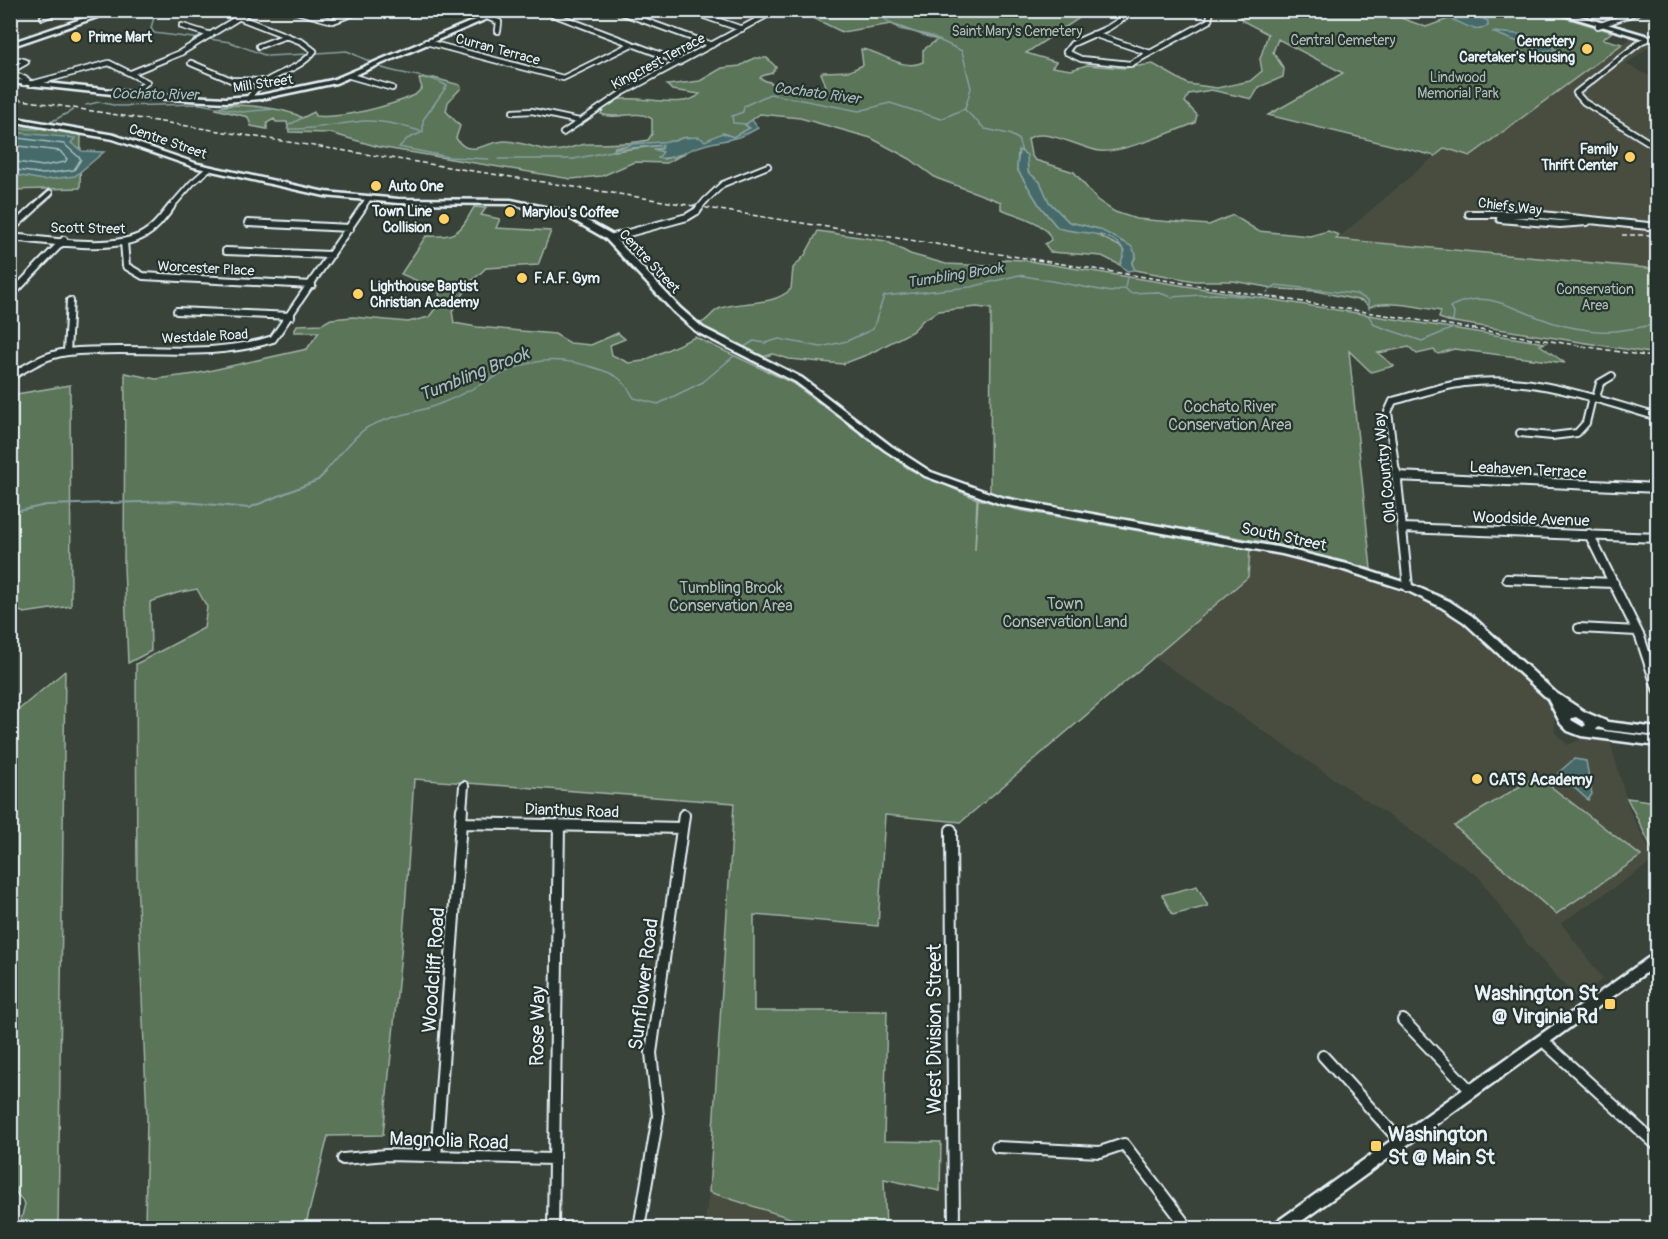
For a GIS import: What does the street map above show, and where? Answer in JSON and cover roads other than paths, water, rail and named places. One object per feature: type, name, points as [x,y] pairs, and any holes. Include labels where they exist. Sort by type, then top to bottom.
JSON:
[{"type":"main road","points":[[12,42],[115,10]]},
{"type":"main road","name":"Mill Street","points":[[10,81],[131,95],[248,99],[323,86],[505,10]]},
{"type":"main road","points":[[1554,11],[1599,26],[1658,41]]},
{"type":"main road","name":"Centre Street","points":[[10,119],[114,137],[208,169],[318,192],[368,199],[492,201],[532,205],[577,217],[610,238],[676,310],[700,330],[799,380],[918,468],[978,494]]},
{"type":"main road","name":"South Street","points":[[978,494],[1030,507],[1282,551],[1343,566],[1408,587],[1445,604],[1468,619],[1547,692],[1584,716],[1607,726],[1658,732]]},
{"type":"main road","name":"South Street","points":[[1547,692],[1565,721]]},
{"type":"main road","points":[[1581,732],[1592,729],[1584,716],[1568,714],[1565,721],[1572,729],[1581,732],[1658,742]]},
{"type":"main road","points":[[1280,1228],[1658,956]]},
{"type":"street","points":[[43,17],[61,10]]},
{"type":"street","points":[[191,63],[231,80],[261,81],[308,58],[313,53],[310,46],[220,10]]},
{"type":"street","points":[[131,72],[180,53],[251,10]]},
{"type":"street","points":[[292,10],[333,21],[362,10]]},
{"type":"street","points":[[400,10],[413,14]]},
{"type":"street","points":[[542,10],[680,62]]},
{"type":"street","points":[[615,10],[712,45]]},
{"type":"street","points":[[687,10],[742,29]]},
{"type":"street","name":"Kingcrest Terrace","points":[[563,133],[622,93],[742,29],[765,14],[759,10]]},
{"type":"street","points":[[1136,10],[1111,27],[1067,48],[1068,55],[1078,59],[1130,64],[1209,21],[1212,16],[1211,10]]},
{"type":"street","points":[[1599,26],[1642,10]]},
{"type":"street","points":[[487,17],[499,22],[498,31]]},
{"type":"street","points":[[182,26],[211,35]]},
{"type":"street","points":[[1093,34],[1150,53]]},
{"type":"street","points":[[1658,35],[1647,39],[1576,93],[1582,100],[1658,148]]},
{"type":"street","points":[[259,46],[286,36]]},
{"type":"street","name":"Curran Terrace","points":[[426,42],[563,78],[632,44]]},
{"type":"street","points":[[10,71],[26,62],[20,60]]},
{"type":"street","points":[[10,71],[23,76],[28,84],[106,63],[131,72],[147,83],[131,95]]},
{"type":"street","points":[[202,68],[210,65]]},
{"type":"street","points":[[350,76],[392,88]]},
{"type":"street","points":[[248,99],[261,81]]},
{"type":"street","points":[[513,112],[532,111],[579,121]]},
{"type":"street","points":[[610,238],[687,217],[697,211],[720,186],[768,166]]},
{"type":"street","name":"Scott Street","points":[[10,237],[124,242],[146,234],[208,169]]},
{"type":"street","points":[[11,230],[50,193]]},
{"type":"street","name":"Westdale Road","points":[[10,377],[34,362],[68,352],[133,352],[252,346],[275,338],[368,199]]},
{"type":"street","name":"Chiefs Way","points":[[1591,221],[1560,224],[1469,214],[1524,214],[1658,227]]},
{"type":"street","points":[[248,223],[350,228]]},
{"type":"street","points":[[10,296],[64,240]]},
{"type":"street","name":"Worcester Place","points":[[124,242],[126,266],[143,276],[312,285]]},
{"type":"street","points":[[226,251],[331,255]]},
{"type":"street","points":[[68,352],[70,301]]},
{"type":"street","points":[[177,311],[291,316]]},
{"type":"street","points":[[1520,433],[1564,435],[1580,432],[1585,426],[1600,382],[1612,376]]},
{"type":"street","name":"Old Country Way","points":[[1408,587],[1409,577],[1388,412],[1391,403],[1398,399],[1464,383],[1492,381],[1534,384],[1594,398],[1658,417]]},
{"type":"street","name":"Leahaven Terrace","points":[[1396,476],[1658,488]]},
{"type":"street","name":"Woodside Avenue","points":[[1403,528],[1658,538]]},
{"type":"street","points":[[1590,534],[1636,631],[1658,691]]},
{"type":"street","points":[[1507,579],[1614,584]]},
{"type":"street","points":[[1579,628],[1636,631]]},
{"type":"street","name":"Woodcliff Road","points":[[436,1157],[464,786]]},
{"type":"street","name":"Sunflower Road","points":[[639,1228],[658,1116],[651,1053],[684,815]]},
{"type":"street","name":"Dianthus Road","points":[[462,823],[682,828]]},
{"type":"street","name":"Rose Way","points":[[553,1228],[559,825]]},
{"type":"street","name":"West Division Street","points":[[951,830],[954,1228]]},
{"type":"street","points":[[1403,1020],[1471,1091]]},
{"type":"street","points":[[1542,1040],[1658,1146]]},
{"type":"street","points":[[1323,1056],[1401,1142]]},
{"type":"street","points":[[997,1147],[1095,1152],[1110,1151],[1124,1144],[1188,1228]]},
{"type":"street","name":"Magnolia Road","points":[[342,1160],[373,1156],[554,1159]]},
{"type":"street","points":[[567,1228],[581,1228]]},
{"type":"water","points":[[1443,10],[1471,13],[1488,21],[1488,26],[1473,28],[1451,19],[1435,18],[1427,12]]},
{"type":"water","points":[[1492,32],[1534,37],[1556,50],[1542,51]]},
{"type":"water","points":[[752,120],[758,128],[751,132],[670,157],[658,158],[663,152],[653,149],[662,149],[663,145],[614,149],[633,144],[675,141],[682,138],[699,137],[705,141],[722,133],[733,137],[750,128],[745,125]]},
{"type":"water","points":[[10,132],[75,138],[71,143],[82,151],[104,152],[75,176],[43,180],[11,174]]},
{"type":"water","points":[[1019,150],[1027,155],[1028,172],[1040,182],[1049,202],[1069,222],[1099,229],[1131,246],[1136,254],[1132,264],[1135,270],[1127,271],[1120,265],[1125,251],[1111,239],[1058,228],[1040,206],[1017,169]]},
{"type":"water","points":[[1574,759],[1586,761],[1592,794],[1588,800],[1558,773]]},
{"type":"waterway","points":[[165,10],[154,17],[151,28],[154,33],[201,39]]},
{"type":"waterway","points":[[890,10],[885,19],[899,29],[928,35],[962,51],[971,88],[965,109]]},
{"type":"waterway","points":[[209,39],[230,42],[267,56],[308,54]]},
{"type":"waterway","points":[[317,53],[347,51],[373,63]]},
{"type":"waterway","points":[[377,66],[430,79],[447,86],[423,120],[423,131]]},
{"type":"waterway","name":"Cochato River","points":[[747,124],[733,123],[732,116],[743,112],[744,106],[770,94],[859,111],[890,103],[941,119],[964,109],[985,129],[1009,134],[1018,139],[1022,152]]},
{"type":"waterway","name":"Cochato River","points":[[86,105],[99,102],[118,106],[200,104],[242,112],[275,109]]},
{"type":"waterway","name":"Cochato River","points":[[10,128],[38,129],[73,110]]},
{"type":"waterway","name":"Cochato River","points":[[289,125],[302,118]]},
{"type":"waterway","name":"Cochato River","points":[[287,129],[317,128],[363,121],[385,122],[423,132],[407,139],[399,147],[449,157],[489,159]]},
{"type":"waterway","name":"Cochato River","points":[[498,159],[574,159],[616,150]]},
{"type":"waterway","name":"Tumbling Brook","points":[[744,347],[754,341],[765,343],[779,339],[821,347],[847,341],[873,329],[884,296],[971,287],[1019,275],[1111,292],[1125,288]]},
{"type":"waterway","name":"Cochato River","points":[[1125,288],[1127,276]]},
{"type":"waterway","name":"Cochato River","points":[[1267,292],[1276,285],[1356,294],[1368,300],[1369,309]]},
{"type":"waterway","name":"Cochato River","points":[[1125,288],[1130,293],[1156,292],[1172,297],[1215,294],[1266,298]]},
{"type":"waterway","name":"Cochato River","points":[[1453,322],[1454,313],[1450,307],[1474,299],[1497,302],[1554,323],[1588,330],[1615,331],[1658,324]]},
{"type":"waterway","name":"Cochato River","points":[[1368,315],[1375,325],[1422,341],[1453,328]]},
{"type":"waterway","name":"Tumbling Brook","points":[[324,473],[351,441],[368,427],[442,403],[514,368],[531,363],[569,362],[600,369],[613,374],[622,381],[634,398],[658,404],[703,382],[734,356]]},
{"type":"waterway","name":"Tumbling Brook","points":[[10,513],[46,505],[174,501],[249,508],[318,480],[326,472]]},
{"type":"railway","points":[[10,98],[1658,358]]},
{"type":"railway","points":[[1622,235],[1658,235]]},
{"type":"place","name":"Prime Mart","points":[[76,37]]},
{"type":"place","name":"Cemetery Caretaker's Housing","points":[[1587,49]]},
{"type":"place","name":"Family Thrift Center","points":[[1630,157]]},
{"type":"place","name":"Auto One","points":[[376,186]]},
{"type":"place","name":"Marylou's Coffee","points":[[510,212]]},
{"type":"place","name":"Town Line Collision","points":[[444,219]]},
{"type":"place","name":"F.A.F. Gym","points":[[522,278]]},
{"type":"place","name":"Lighthouse Baptist Christian Academy","points":[[358,294]]},
{"type":"place","name":"CATS Academy","points":[[1477,779]]},
{"type":"place","name":"Washington St @ Virginia Rd","points":[[1610,1004]]},
{"type":"place","name":"Washington St @ Main St","points":[[1376,1146]]},
{"type":"park label","name":"Saint Mary's Cemetery","points":[[1017,31]]},
{"type":"park label","name":"Central Cemetery","points":[[1343,40]]},
{"type":"park label","name":"Lindwood Memorial Park","points":[[1458,86]]},
{"type":"park label","name":"Conservation Area","points":[[1595,298]]},
{"type":"park label","name":"Cochato River Conservation Area","points":[[1230,415]]},
{"type":"park label","name":"Tumbling Brook Conservation Area","points":[[731,596]]},
{"type":"park label","name":"Town Conservation Land","points":[[1065,612]]}]
